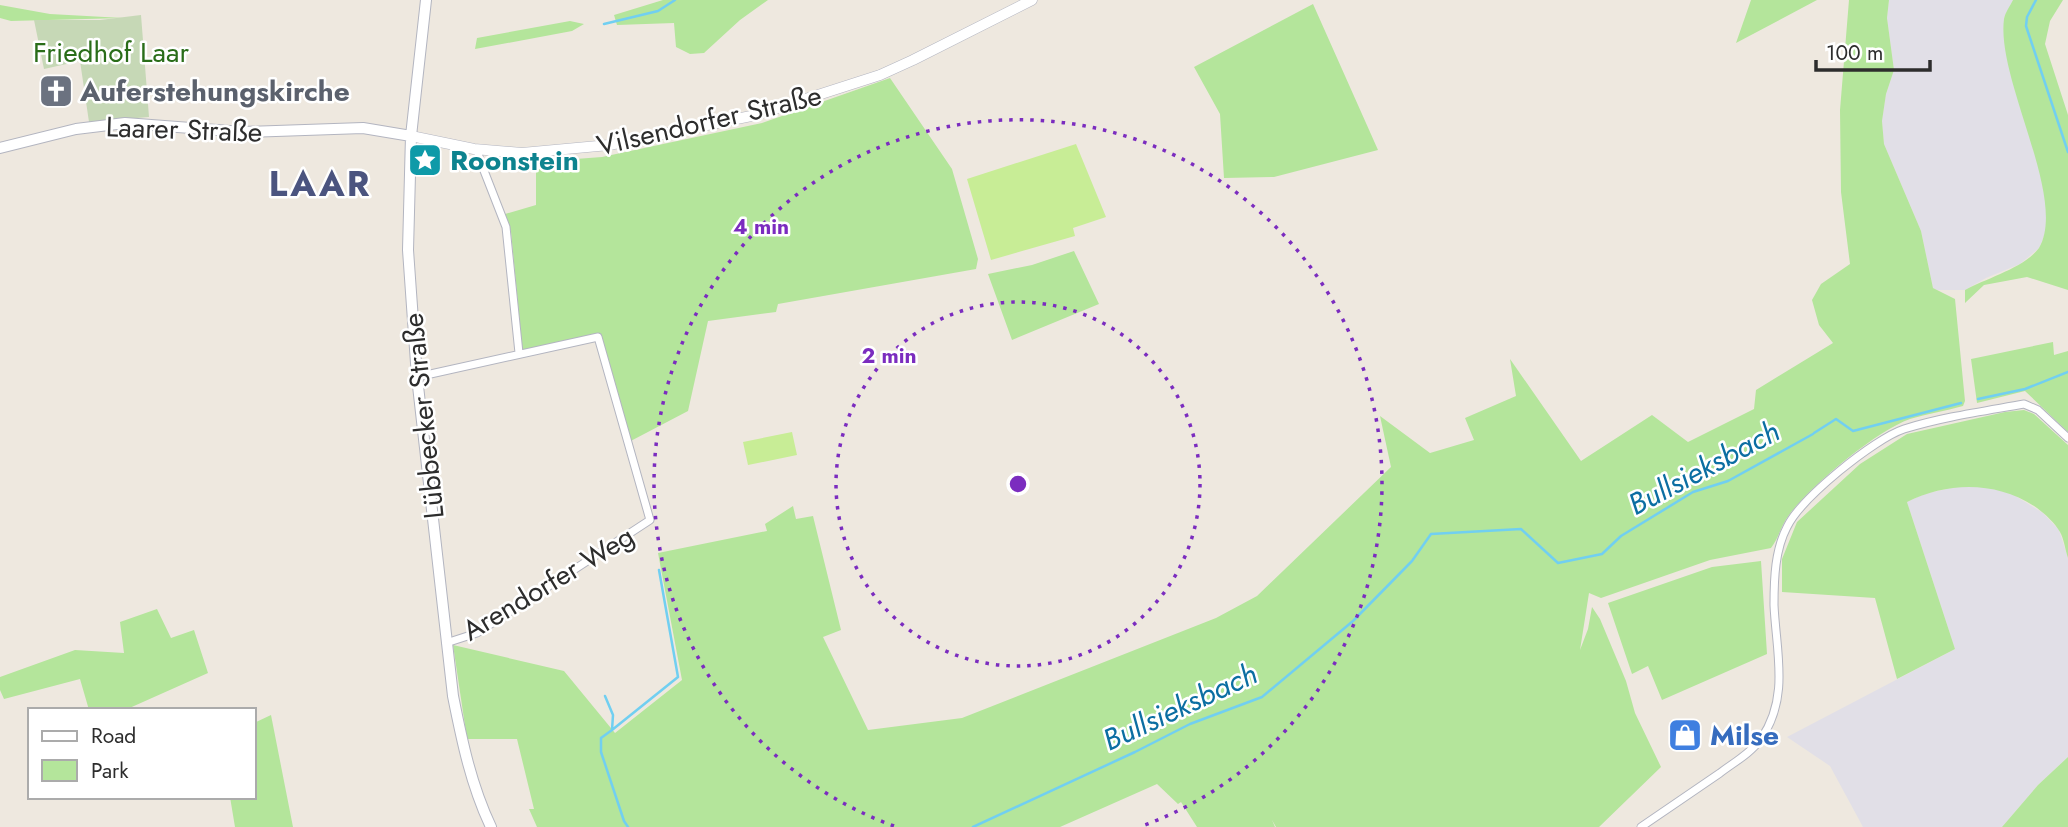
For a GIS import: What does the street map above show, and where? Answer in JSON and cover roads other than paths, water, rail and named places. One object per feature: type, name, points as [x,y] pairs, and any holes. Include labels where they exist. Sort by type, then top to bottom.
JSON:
[{"type":"main road","name":"Lübbecker Straße","points":[[426,0],[411,136],[408,250],[418,377],[446,643],[463,748],[478,797],[491,827]]},
{"type":"main road","name":"Laarer Straße","points":[[0,148],[76,129],[125,123],[243,132],[363,128],[411,136]]},
{"type":"street","name":"Vilsendorfer Straße","points":[[411,136],[477,150],[522,153],[609,145],[785,107],[880,75],[1032,0]]},
{"type":"street","points":[[477,150],[506,227],[519,353]]},
{"type":"street","name":"Arendorfer Weg","points":[[418,377],[598,337],[650,520],[477,633],[446,643]]},
{"type":"street","points":[[1641,827],[1743,756],[1760,739],[1772,715],[1780,687],[1781,667],[1774,605],[1780,545],[1788,524],[1847,465],[1875,443],[1904,429],[2024,404],[2038,410],[2068,438]]},
{"type":"waterway","points":[[604,24],[658,11],[675,0]]},
{"type":"waterway","points":[[2036,0],[2027,17],[2026,26],[2068,152]]},
{"type":"waterway","name":"Bullsieksbach","points":[[1978,399],[2025,389],[2068,372]]},
{"type":"waterway","name":"Bullsieksbach","points":[[1814,433],[1836,419],[1853,431],[1961,403]]},
{"type":"waterway","name":"Bullsieksbach","points":[[973,827],[1190,724],[1262,697],[1353,621],[1412,561],[1431,534],[1521,529],[1558,563],[1602,554],[1621,536],[1693,492],[1728,481],[1813,434]]},
{"type":"waterway","name":"Bullsieksbach","points":[[612,730],[678,677],[659,570]]},
{"type":"waterway","name":"Bullsieksbach","points":[[605,696],[613,715],[612,730],[601,738],[601,752],[628,827]]},
{"type":"place","name":"Auferstehungskirche","points":[[56,91]]},
{"type":"place","name":"Roonstein","points":[[425,160]]},
{"type":"place","name":"Milse","points":[[1685,735]]},
{"type":"district","name":"LAAR","points":[[320,184]]},
{"type":"park label","name":"Friedhof Laar","points":[[111,52]]}]
